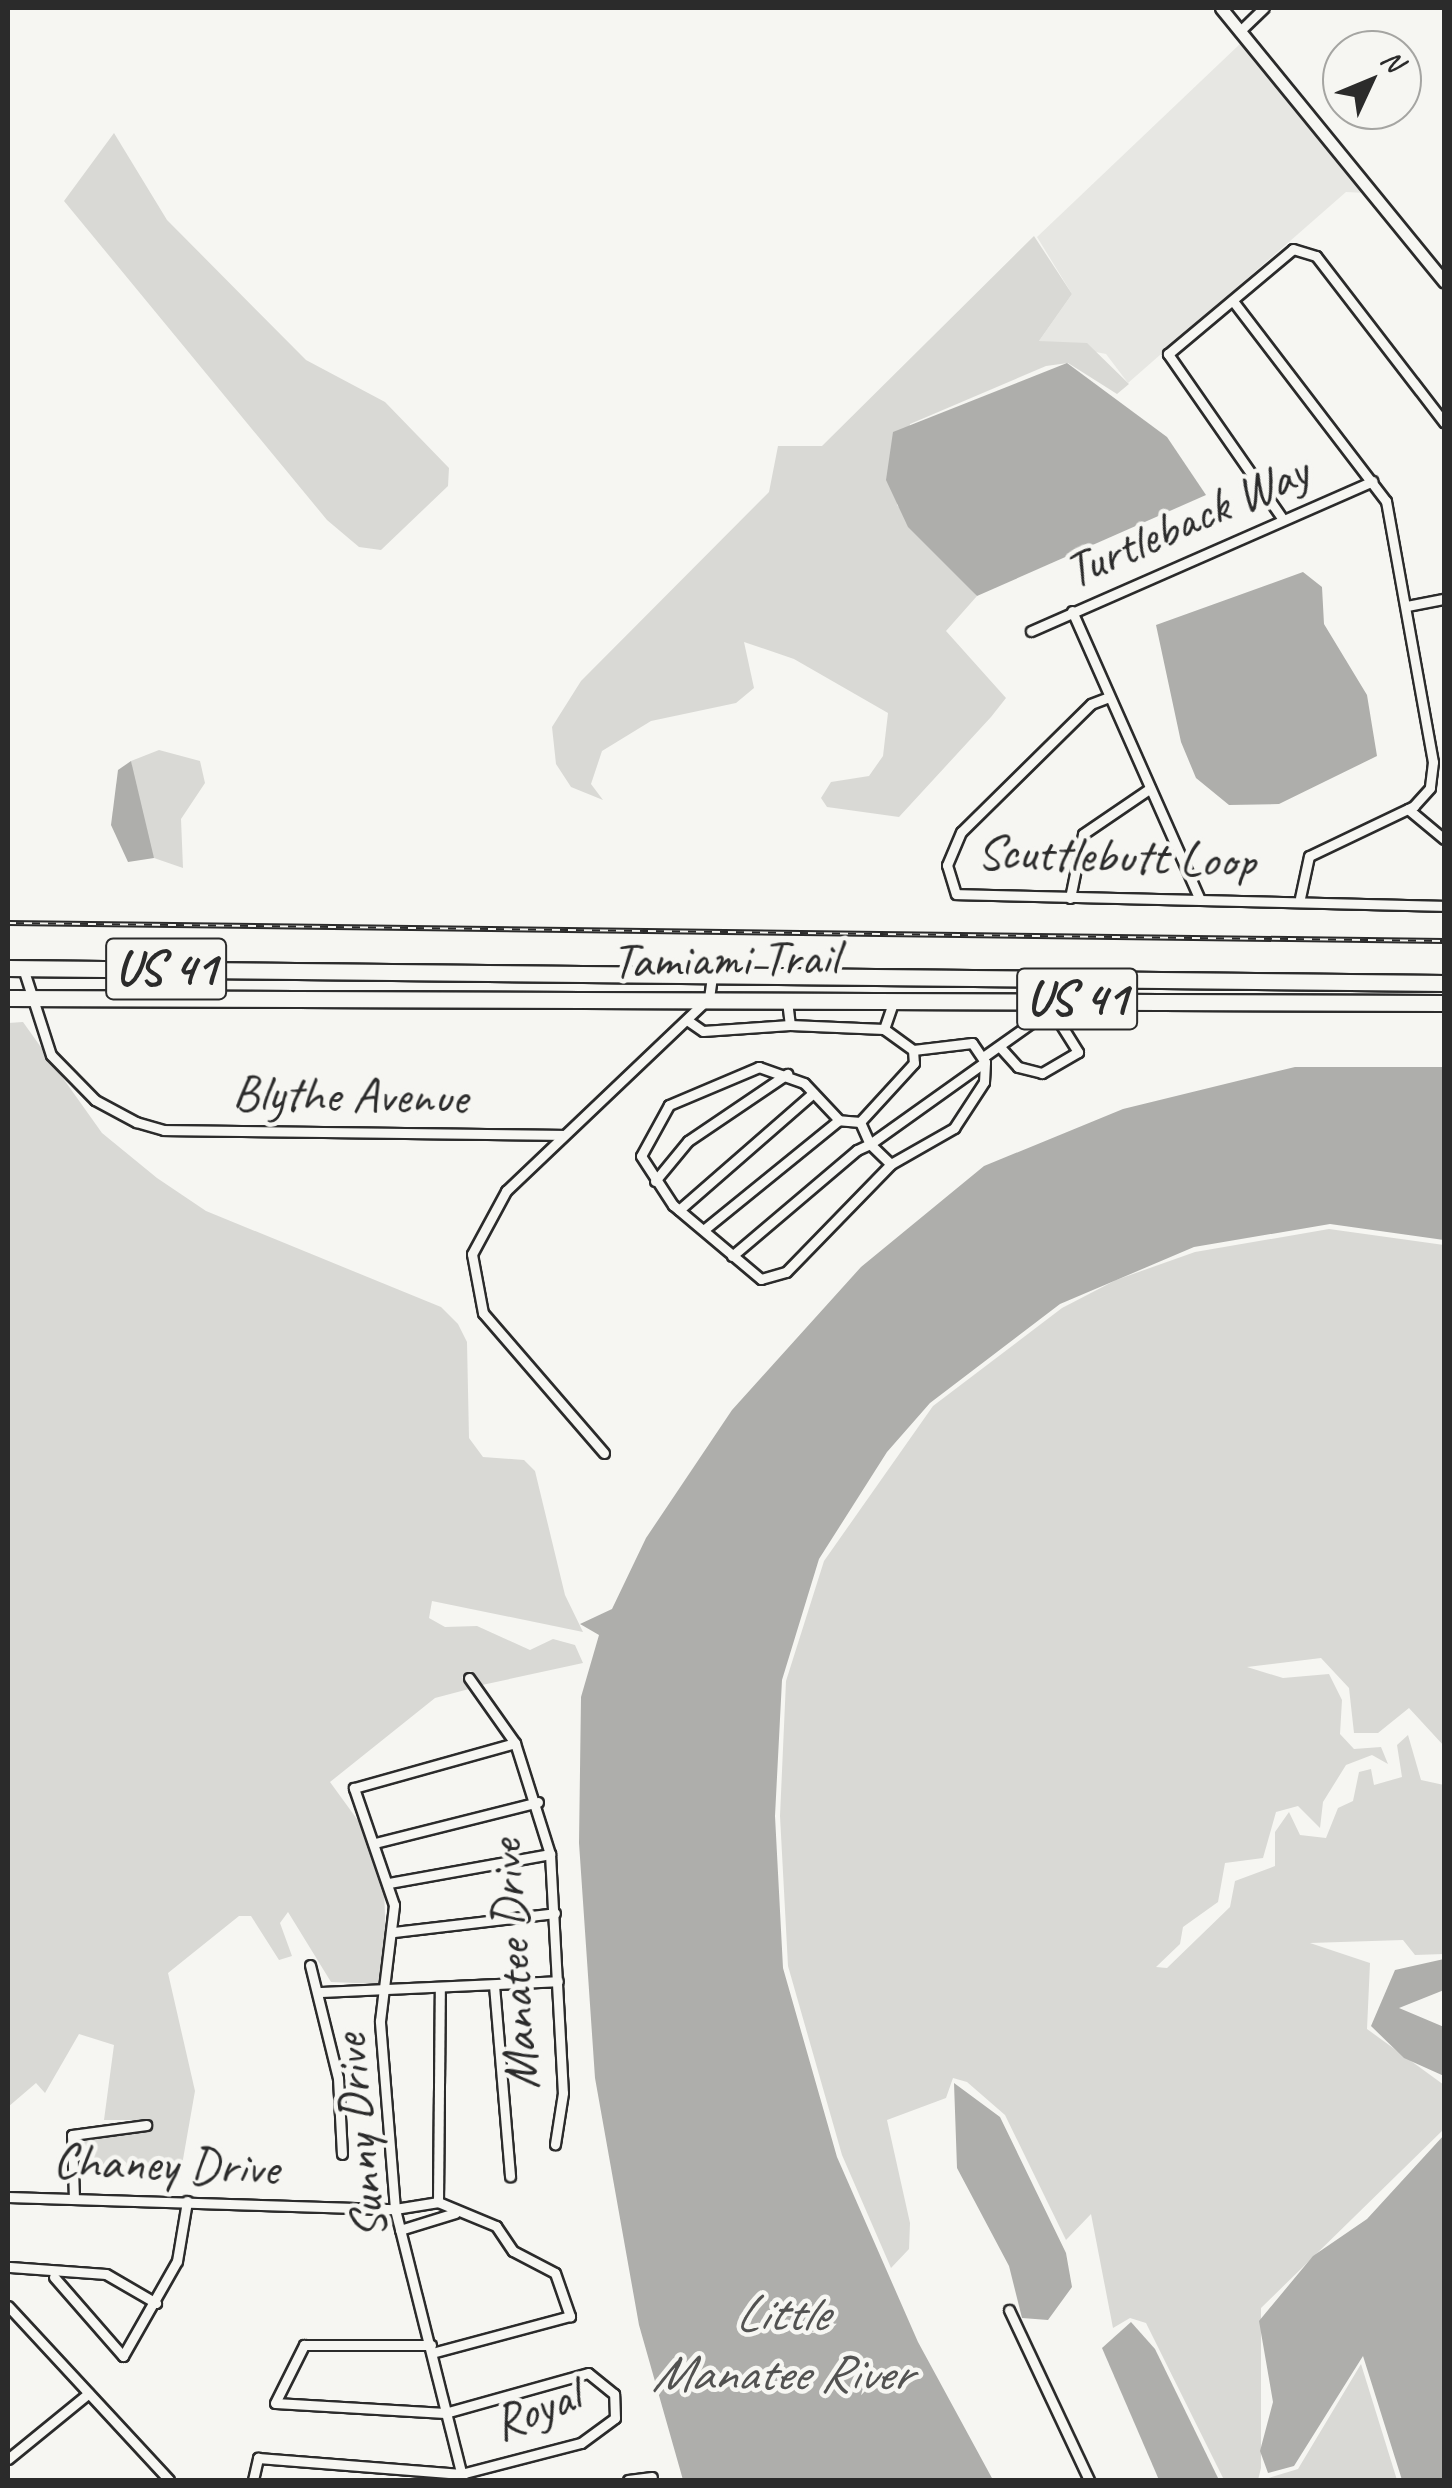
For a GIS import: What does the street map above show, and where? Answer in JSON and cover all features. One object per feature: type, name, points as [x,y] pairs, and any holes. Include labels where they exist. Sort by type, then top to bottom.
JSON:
[{"type":"main road","name":"Tamiami Trail","points":[[15,968],[1444,984]]},
{"type":"main road","name":"Tamiami Trail","points":[[8,998],[895,997],[1444,1003]]},
{"type":"street","points":[[1221,8],[1242,29],[1444,282]]},
{"type":"street","points":[[1242,29],[1264,8]]},
{"type":"street","points":[[1282,518],[1168,354],[1304,246],[1444,422]]},
{"type":"street","points":[[1233,301],[1386,500],[1434,762],[1430,788],[1408,809],[1309,856],[1300,898]]},
{"type":"street","name":"Turtleback Way","points":[[1030,631],[1372,481]]},
{"type":"street","points":[[1407,606],[1444,599]]},
{"type":"street","points":[[1072,611],[1200,900]]},
{"type":"street","name":"Scuttlebutt Loop","points":[[1109,698],[1091,704],[961,832],[947,864],[956,894],[974,900],[1300,898],[1444,906]]},
{"type":"street","points":[[1070,898],[1083,834],[1149,789]]},
{"type":"street","points":[[1408,809],[1444,840]]},
{"type":"street","name":"Blythe Avenue","points":[[15,968],[51,1055],[95,1100],[136,1122],[164,1130],[564,1136]]},
{"type":"street","points":[[604,1452],[483,1313],[472,1254],[506,1191],[710,998],[712,976]]},
{"type":"street","points":[[1291,982],[1291,1002]]},
{"type":"street","points":[[787,997],[790,1024]]},
{"type":"street","points":[[884,1029],[895,997]]},
{"type":"street","points":[[687,1020],[704,1031],[790,1024],[884,1029],[913,1050],[972,1043],[986,1059],[984,1082],[954,1128],[890,1164],[778,1277],[754,1276],[706,1228],[679,1210],[654,1181],[641,1156],[669,1105],[750,1068],[787,1074],[839,1120],[860,1122],[907,1076],[913,1050]]},
{"type":"street","points":[[732,1256],[870,1144],[986,1059],[1022,1024],[1058,1020],[1078,1052],[1042,1073],[1018,1067],[1000,1047]]},
{"type":"street","points":[[654,1181],[688,1141],[787,1074]]},
{"type":"street","points":[[679,1210],[813,1093]]},
{"type":"street","points":[[706,1228],[839,1120]]},
{"type":"street","points":[[860,1122],[870,1144],[890,1164]]},
{"type":"street","name":"Manatee Drive","points":[[470,1678],[515,1743],[538,1802],[550,1854],[564,2093],[556,2144]]},
{"type":"street","name":"Sunny Drive","points":[[462,2477],[395,2209],[380,2021],[394,1932],[389,1883],[354,1788],[515,1743]]},
{"type":"street","points":[[375,1843],[538,1802]]},
{"type":"street","points":[[389,1883],[550,1854]]},
{"type":"street","points":[[394,1932],[555,1913]]},
{"type":"street","points":[[310,1964],[320,1992],[342,2154]]},
{"type":"street","points":[[320,1992],[558,1981]]},
{"type":"street","points":[[494,1985],[510,2176]]},
{"type":"street","points":[[440,1987],[438,2202],[496,2226],[512,2251],[555,2273],[570,2316],[432,2349],[304,2345],[275,2403],[446,2413]]},
{"type":"street","points":[[74,2198],[72,2136],[146,2126]]},
{"type":"street","name":"Chaney Drive","points":[[8,2197],[395,2209],[438,2202]]},
{"type":"street","points":[[54,2277],[123,2356],[177,2261],[187,2201]]},
{"type":"street","points":[[400,2230],[456,2212]]},
{"type":"street","points":[[10,2268],[54,2277],[106,2274],[156,2304]]},
{"type":"street","points":[[8,2306],[169,2480]]},
{"type":"street","points":[[1009,2310],[1088,2480]]},
{"type":"street","name":"Royal","points":[[446,2413],[588,2373],[614,2394],[614,2418],[581,2443],[462,2477]]},
{"type":"street","points":[[8,2458],[90,2393]]},
{"type":"street","points":[[254,2480],[258,2458],[462,2477]]},
{"type":"street","points":[[628,2480],[652,2477]]},
{"type":"shaded area","points":[[1241,43],[1366,193],[1346,192],[1128,383],[1106,354],[1039,341],[1072,294],[1037,237]]},
{"type":"shaded area","points":[[114,133],[167,220],[306,360],[385,402],[449,468],[448,486],[381,550],[359,547],[327,520],[64,201]]},
{"type":"shaded area","points":[[1034,236],[1072,294],[1039,341],[1087,343],[1129,384],[1117,394],[1068,363],[1046,366],[910,424],[897,505],[977,596],[946,631],[1006,698],[991,717],[899,817],[827,807],[821,798],[831,782],[869,776],[883,756],[888,713],[794,659],[744,642],[754,688],[736,703],[651,721],[602,751],[591,784],[603,800],[571,787],[556,764],[552,727],[581,681],[769,492],[778,446],[822,446]]},
{"type":"shaded area","points":[[159,750],[200,761],[205,783],[181,819],[183,868],[154,858],[141,834],[131,761]]},
{"type":"shaded area","points":[[23,1022],[102,1133],[157,1178],[206,1211],[441,1307],[458,1324],[467,1342],[469,1438],[483,1457],[524,1460],[535,1471],[565,1595],[583,1632],[432,1601],[429,1618],[445,1627],[477,1626],[530,1650],[553,1639],[575,1645],[583,1663],[482,1685],[471,1671],[462,1677],[469,1689],[435,1698],[330,1782],[362,1826],[384,1889],[387,1970],[379,1984],[331,1982],[288,1912],[280,1923],[292,1956],[279,1960],[251,1916],[239,1916],[168,1973],[195,2091],[182,2165],[74,2167],[73,2149],[100,2131],[151,2131],[151,2120],[104,2120],[114,2045],[79,2034],[45,2093],[36,2083],[8,2107],[8,1023]]},
{"type":"shaded area","points":[[1329,1229],[1444,1245],[1444,1746],[1409,1708],[1378,1733],[1354,1733],[1349,1688],[1321,1658],[1247,1667],[1283,1678],[1329,1674],[1342,1700],[1340,1734],[1354,1749],[1381,1747],[1388,1764],[1372,1755],[1346,1765],[1323,1802],[1320,1828],[1298,1806],[1276,1812],[1263,1858],[1225,1863],[1218,1902],[1183,1927],[1180,1944],[1156,1967],[1167,1968],[1230,1907],[1235,1881],[1275,1866],[1275,1832],[1289,1812],[1300,1835],[1326,1838],[1338,1808],[1353,1801],[1359,1772],[1371,1769],[1374,1785],[1402,1777],[1397,1745],[1408,1735],[1421,1780],[1444,1785],[1444,1954],[1415,1955],[1403,1940],[1310,1943],[1370,1963],[1367,2029],[1444,2085],[1444,2129],[1261,2308],[1261,2468],[1258,2480],[1224,2480],[1146,2323],[1130,2318],[1113,2328],[1091,2214],[1066,2240],[1005,2115],[967,2082],[953,2078],[946,2098],[887,2120],[910,2223],[909,2249],[891,2268],[842,2155],[788,1966],[780,1816],[786,1681],[824,1561],[933,1406],[1062,1308],[1116,1280],[1195,1252]]},
{"type":"shaded area","points":[[1361,2364],[1397,2480],[1262,2480],[1298,2469]]},
{"type":"water","points":[[1067,363],[1167,437],[1206,495],[977,596],[908,527],[886,480],[893,432]]},
{"type":"water","points":[[1303,572],[1322,587],[1324,624],[1367,695],[1377,756],[1279,804],[1229,805],[1196,778],[1181,742],[1156,625]]},
{"type":"water","points":[[131,761],[154,858],[128,862],[111,825],[118,770]]},
{"type":"water","name":"Little Manatee River","points":[[1295,1067],[1444,1067],[1444,1240],[1330,1224],[1194,1247],[1060,1304],[930,1403],[887,1452],[819,1559],[782,1680],[775,1816],[783,1968],[837,2157],[918,2342],[993,2480],[683,2480],[639,2325],[595,2078],[579,1843],[581,1697],[599,1635],[580,1624],[612,1609],[646,1538],[732,1410],[861,1267],[984,1166],[1123,1109]]},
{"type":"water","points":[[1444,1959],[1444,1990],[1399,2008],[1444,2027],[1444,2076],[1404,2058],[1371,2026],[1395,1970]]},
{"type":"water","points":[[954,2083],[1000,2117],[1066,2253],[1072,2287],[1048,2320],[1022,2318],[1009,2266],[957,2168]]},
{"type":"water","points":[[1444,2135],[1444,2480],[1402,2480],[1363,2356],[1294,2466],[1268,2473],[1260,2451],[1273,2402],[1259,2321],[1313,2256],[1367,2219]]},
{"type":"water","points":[[1131,2322],[1155,2349],[1219,2480],[1159,2480],[1102,2348]]},
{"type":"railway","points":[[8,923],[1444,941]]}]
